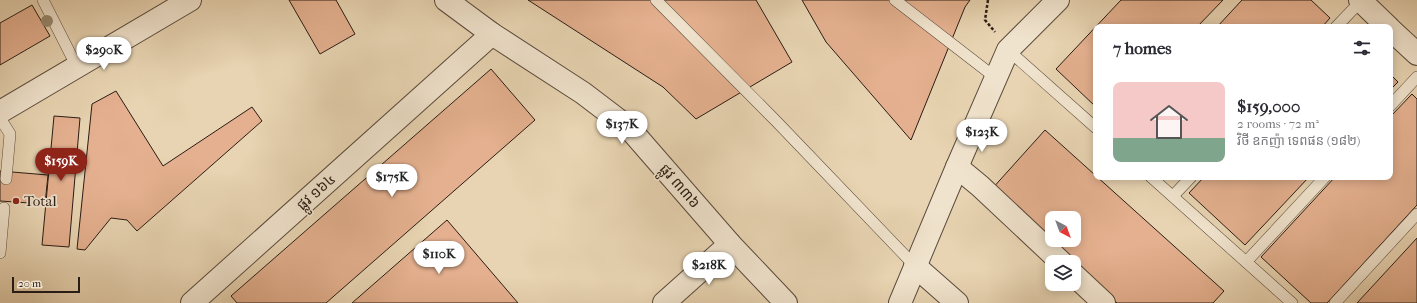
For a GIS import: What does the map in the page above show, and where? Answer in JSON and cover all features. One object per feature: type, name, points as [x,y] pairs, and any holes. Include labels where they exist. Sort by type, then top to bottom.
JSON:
[{"type":"street","points":[[0,112],[190,0]]},
{"type":"street","name":"ផ្លូវ ៣៣៦","points":[[446,0],[492,34],[583,93],[629,128],[730,244],[786,303]]},
{"type":"street","points":[[900,303],[1008,50],[1058,0]]},
{"type":"street","points":[[1360,1],[1385,24]]},
{"type":"street","points":[[1393,31],[1416,50]]},
{"type":"street","name":"ផ្លូវ ១៦៤","points":[[192,303],[492,34]]},
{"type":"street","points":[[957,167],[980,186],[1054,255]]},
{"type":"street","points":[[664,303],[730,244]]},
{"type":"street","points":[[915,266],[957,303]]},
{"type":"street","points":[[1081,282],[1104,303]]},
{"type":"lane","points":[[43,0],[78,67]]},
{"type":"lane","points":[[656,0],[776,121],[915,266]]},
{"type":"lane","points":[[895,0],[996,78]]},
{"type":"lane","points":[[1339,24],[1360,1]]},
{"type":"lane","points":[[1008,50],[1093,125]]},
{"type":"lane","points":[[1393,103],[1417,77]]},
{"type":"lane","points":[[0,118],[10,134],[6,179]]},
{"type":"lane","points":[[1154,180],[1292,303]]},
{"type":"lane","points":[[1173,196],[1188,180]]},
{"type":"lane","points":[[1246,262],[1322,180]]},
{"type":"lane","points":[[0,253],[4,208]]},
{"type":"lane","points":[[1335,303],[1417,214]]},
{"type":"path","points":[[988,0],[986,20],[1008,50]]},
{"type":"building","points":[[289,0],[336,0],[355,34],[320,54]]},
{"type":"building","points":[[528,0],[756,0],[792,62],[696,119],[663,87]]},
{"type":"building","points":[[802,0],[970,0],[965,7],[911,140],[826,42]]},
{"type":"building","points":[[1121,0],[1223,0],[1200,24],[1098,24]]},
{"type":"building","points":[[1242,0],[1311,0],[1330,18],[1325,24],[1220,24]]},
{"type":"building","points":[[32,5],[50,36],[0,65],[0,23]]},
{"type":"building","points":[[1093,30],[1093,104],[1056,69]]},
{"type":"building","points":[[491,69],[535,120],[326,303],[237,303],[231,296]]},
{"type":"building","points":[[1393,77],[1398,82],[1393,87]]},
{"type":"building","points":[[116,91],[163,166],[252,107],[262,121],[137,231],[127,220],[111,218],[85,250],[77,249],[92,104]]},
{"type":"building","points":[[1412,94],[1417,99],[1417,205],[1327,303],[1311,303],[1261,257],[1332,180],[1393,180],[1393,114]]},
{"type":"building","points":[[54,116],[80,118],[69,247],[42,245]]},
{"type":"building","points":[[1045,130],[1093,173],[1093,180],[1101,180],[1224,291],[1213,303],[1117,303],[1081,271],[1081,255],[1063,255],[1054,247],[1081,247],[1081,211],[1045,211],[1045,239],[991,190]]},
{"type":"building","points":[[0,171],[48,175],[45,204],[0,201]]},
{"type":"building","points":[[1201,180],[1306,180],[1245,245],[1189,193]]},
{"type":"building","points":[[447,220],[518,303],[352,303]]},
{"type":"building","points":[[1417,238],[1417,303],[1357,303]]},
{"type":"place","name":"Total","points":[[16,201]]}]
